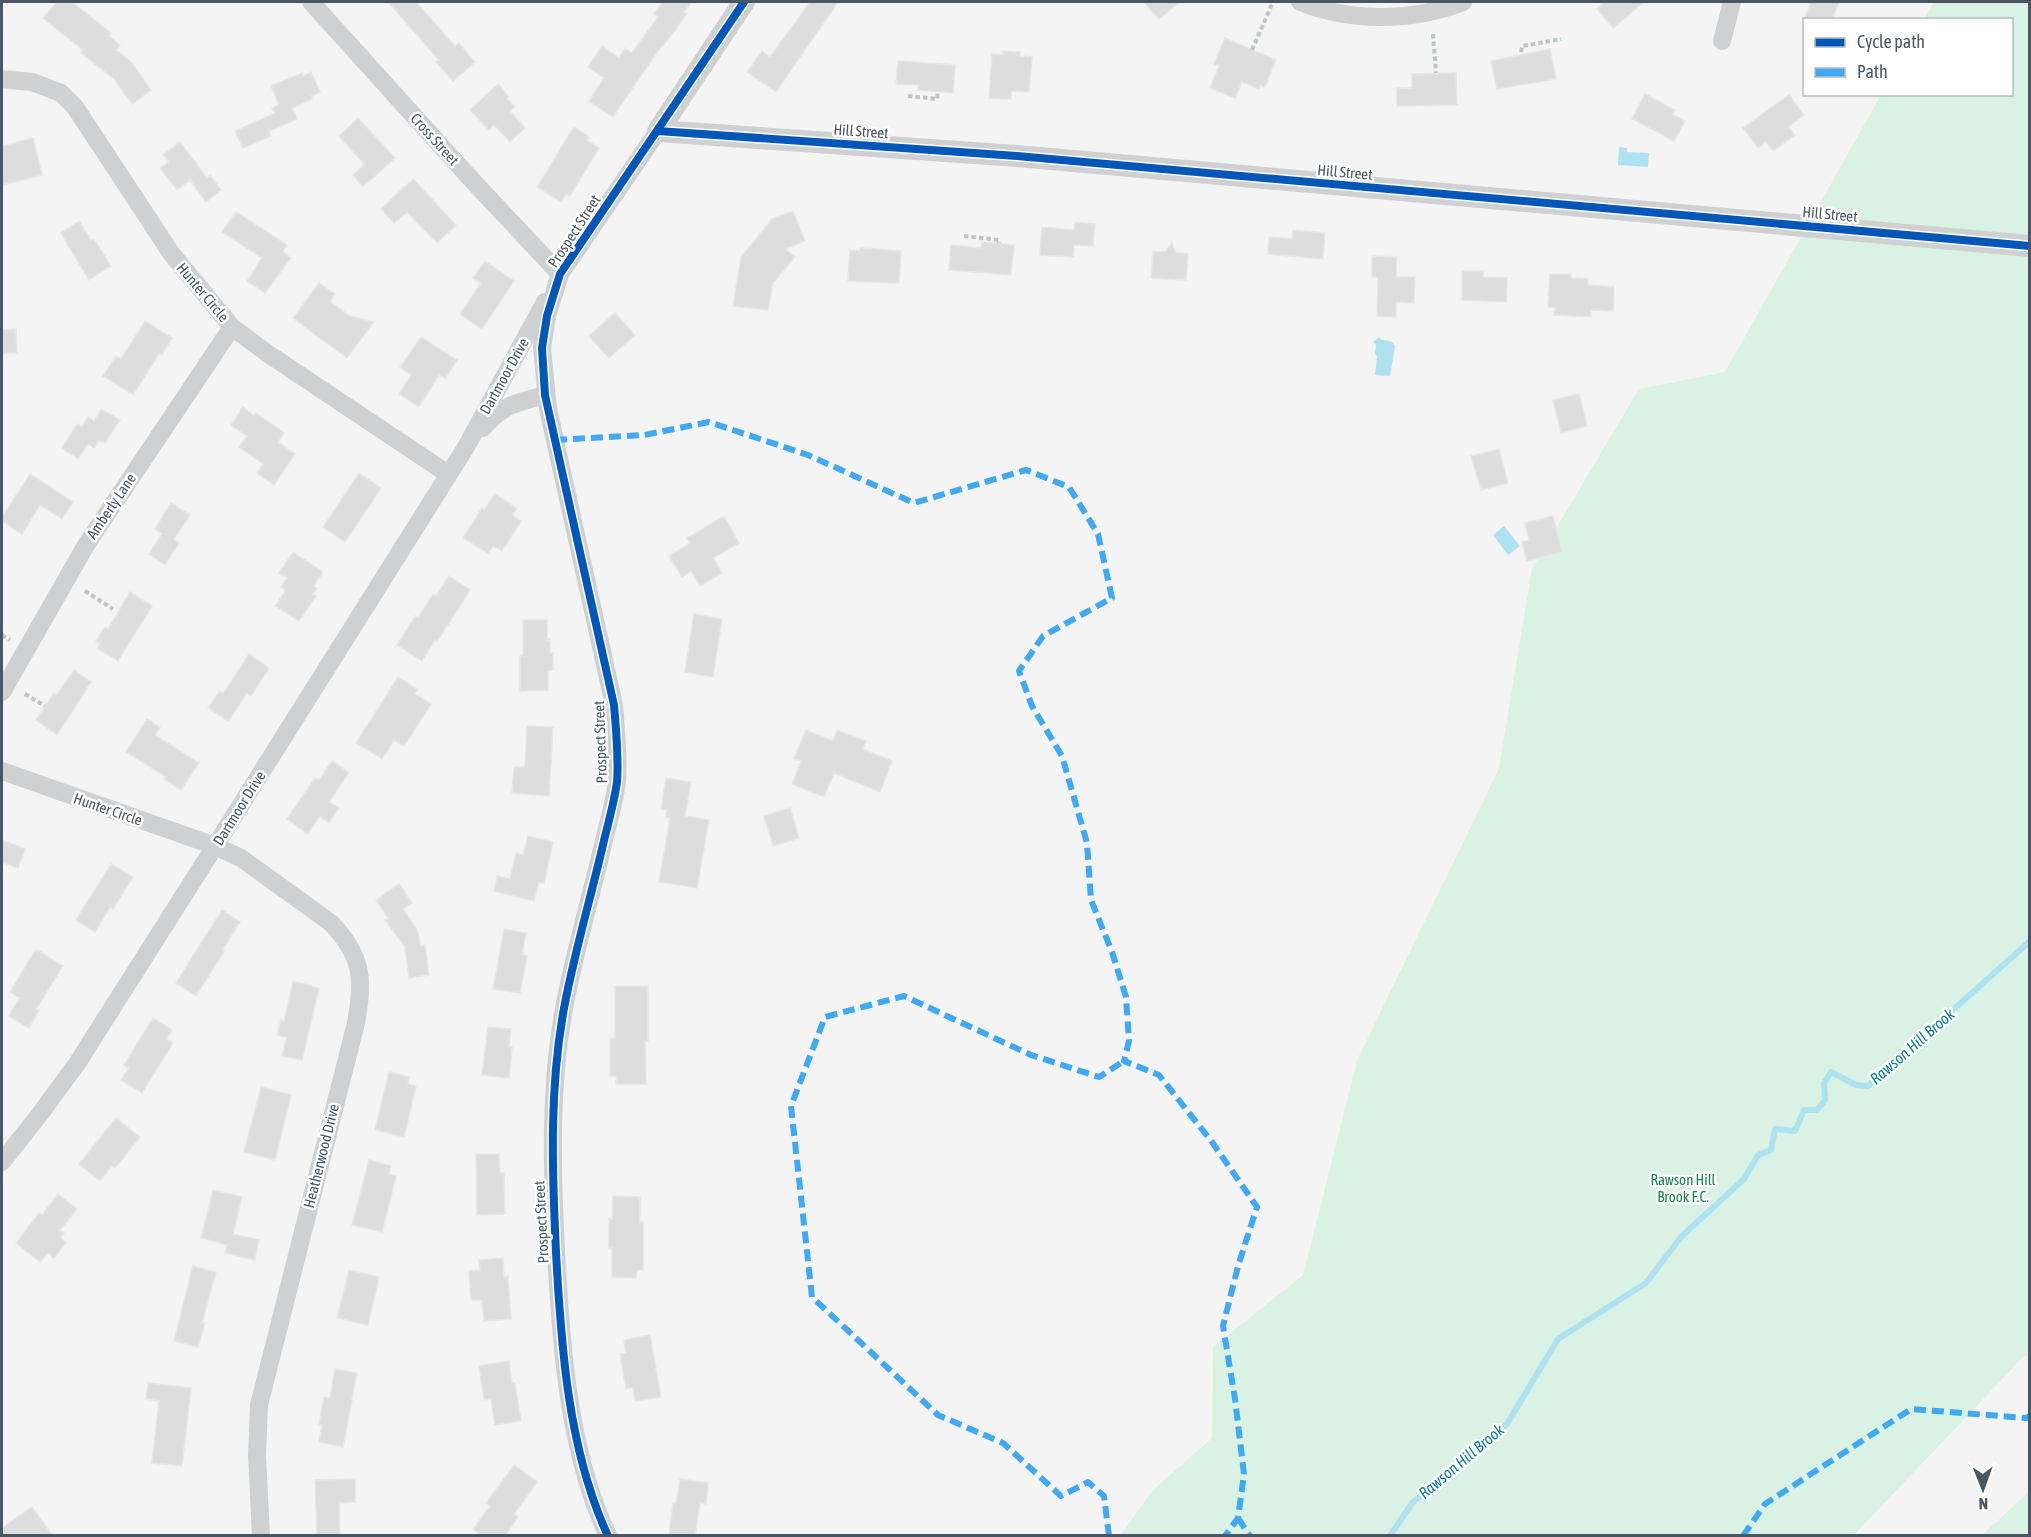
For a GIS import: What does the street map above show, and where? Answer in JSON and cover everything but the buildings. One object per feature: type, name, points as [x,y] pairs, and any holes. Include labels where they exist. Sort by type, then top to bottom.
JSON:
[{"type":"street","name":"Cross Street","points":[[310,2],[560,274]]},
{"type":"street","name":"Prospect Street","points":[[608,1536],[588,1479],[572,1418],[564,1360],[553,1192],[553,1122],[556,1063],[565,1003],[616,782],[615,705],[545,395],[542,348],[547,316],[560,274],[744,2]]},
{"type":"street","points":[[1300,2],[1322,11],[1389,18],[1442,10],[1463,2]]},
{"type":"street","points":[[1722,41],[1732,2]]},
{"type":"street","name":"Hunter Circle","points":[[2,79],[32,82],[61,93],[75,107],[171,253],[232,327],[267,353],[448,474]]},
{"type":"street","name":"Hill Street","points":[[658,130],[1007,155],[2030,246]]},
{"type":"street","name":"Dartmoor Drive","points":[[2,1162],[78,1062],[466,447],[560,274]]},
{"type":"street","name":"Amberly Lane","points":[[2,692],[86,545],[232,327]]},
{"type":"street","points":[[505,375],[542,361]]},
{"type":"street","name":"Dartmoor Drive","points":[[466,447],[500,410],[518,402],[545,395]]},
{"type":"street","name":"Hunter Circle","points":[[2,771],[215,846]]},
{"type":"street","name":"Heatherwood Drive","points":[[215,846],[241,858],[331,923],[344,936],[355,955],[360,985],[356,1023],[259,1405],[257,1455],[261,1536]]},
{"type":"path","points":[[1252,50],[1273,2]]},
{"type":"path","points":[[1433,34],[1436,73]]},
{"type":"path","points":[[1521,52],[1522,46],[1561,39]]},
{"type":"path","points":[[908,96],[937,99],[938,92]]},
{"type":"path","points":[[964,236],[999,240],[999,243]]},
{"type":"path","points":[[85,591],[113,609]]},
{"type":"path","points":[[2,635],[10,640]]},
{"type":"path","points":[[25,694],[45,706]]},
{"type":"green space","name":"Rawson Hill Brook F.C.","points":[[1934,2],[2029,2],[2029,1356],[2024,1356],[1854,1535],[1120,1536],[1152,1491],[1212,1438],[1213,1347],[1303,1275],[1358,1058],[1499,769],[1532,569],[1639,389],[1725,372],[1880,96],[2013,96],[2013,18],[1925,18]]},
{"type":"green space","points":[[2029,1492],[2029,1535],[1982,1535]]},
{"type":"water","points":[[1619,147],[1627,148],[1627,152],[1649,153],[1648,167],[1618,165]]},
{"type":"water","points":[[1379,337],[1382,340],[1391,341],[1395,346],[1390,376],[1375,375],[1377,356],[1375,354],[1376,345],[1373,342]]},
{"type":"water","points":[[1504,526],[1520,546],[1508,555],[1493,535]]},
{"type":"waterway","name":"Rawson Hill Brook","points":[[1390,1536],[1412,1503],[1507,1424],[1558,1339],[1646,1283],[1681,1237],[1744,1179],[1758,1155],[1771,1150],[1775,1129],[1795,1131],[1804,1110],[1817,1110],[1825,1100],[1824,1083],[1831,1072],[1856,1085],[1868,1086],[2030,941]]},
{"type":"marked path","points":[[555,440],[644,435],[709,422],[808,455],[914,503],[1026,470],[1069,487],[1098,534],[1112,598],[1043,636],[1019,671],[1032,706],[1062,756],[1087,843],[1091,900],[1112,952],[1126,997],[1129,1041],[1124,1061],[1159,1075],[1212,1142],[1257,1207],[1238,1266],[1223,1326],[1244,1474],[1238,1518],[1225,1536]]},
{"type":"marked path","points":[[1109,1536],[1104,1496],[1088,1482],[1061,1496],[1003,1443],[938,1415],[812,1297],[791,1106],[825,1017],[904,996],[1031,1055],[1099,1077],[1124,1061]]},
{"type":"marked path","points":[[1743,1536],[1765,1504],[1911,1409],[2026,1418],[2030,1416]]},
{"type":"marked path","points":[[1238,1518],[1250,1536]]},
{"type":"cycle path","points":[[608,1536],[594,1503],[575,1433],[564,1360],[553,1190],[553,1127],[556,1065],[565,1003],[614,799],[618,773],[617,744],[614,705],[545,395],[542,348],[547,316],[560,274],[744,2]]},
{"type":"cycle path","points":[[658,131],[1017,156],[2030,246]]}]
